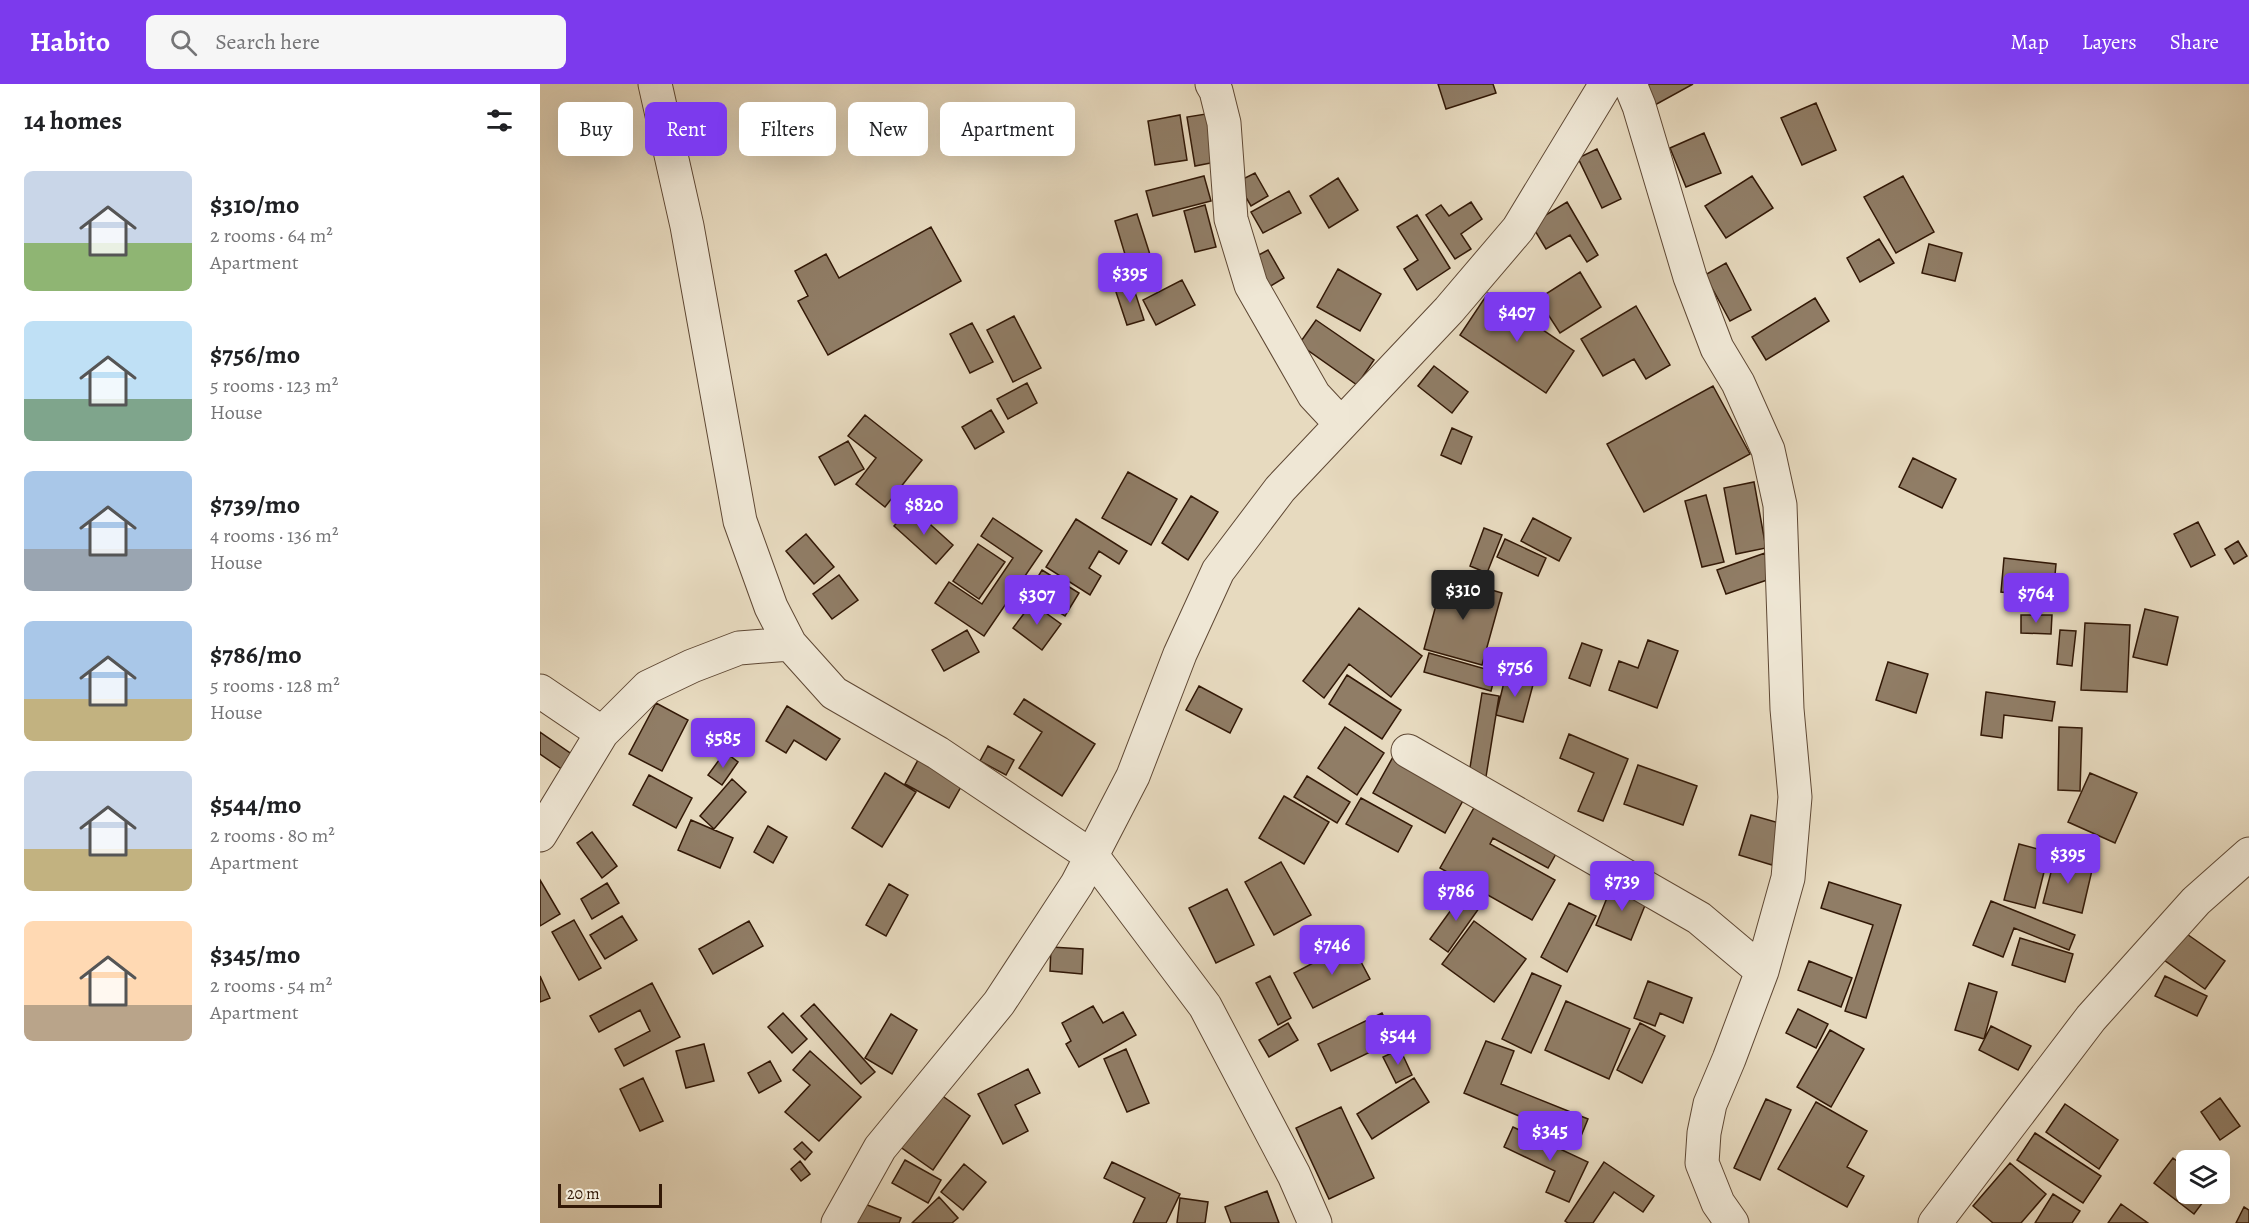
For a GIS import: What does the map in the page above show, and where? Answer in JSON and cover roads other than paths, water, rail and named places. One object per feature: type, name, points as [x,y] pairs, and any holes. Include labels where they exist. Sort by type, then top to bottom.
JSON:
[{"type":"street","points":[[654,84],[687,226],[740,521],[771,607],[790,644],[834,693],[938,753],[1093,857],[1205,1006],[1294,1175],[1316,1223]]},
{"type":"street","points":[[1212,84],[1224,123],[1231,219],[1251,285],[1314,395],[1341,424]]},
{"type":"street","points":[[838,1223],[880,1148],[999,1002],[1093,857],[1133,776],[1180,654],[1218,571],[1280,489],[1449,310],[1518,230],[1606,84]]},
{"type":"street","points":[[1630,84],[1639,106],[1690,277],[1717,348],[1738,383],[1768,450],[1780,505],[1787,710],[1795,797],[1788,879],[1762,971],[1730,1059],[1710,1104],[1704,1133],[1702,1163],[1718,1203],[1732,1223]]},
{"type":"street","points":[[540,834],[602,733],[648,687],[738,648],[790,644]]},
{"type":"street","points":[[540,691],[602,733]]},
{"type":"street","points":[[1408,751],[1699,918],[1762,971]]},
{"type":"street","points":[[1935,1223],[2091,1018],[2196,902],[2249,854]]}]
